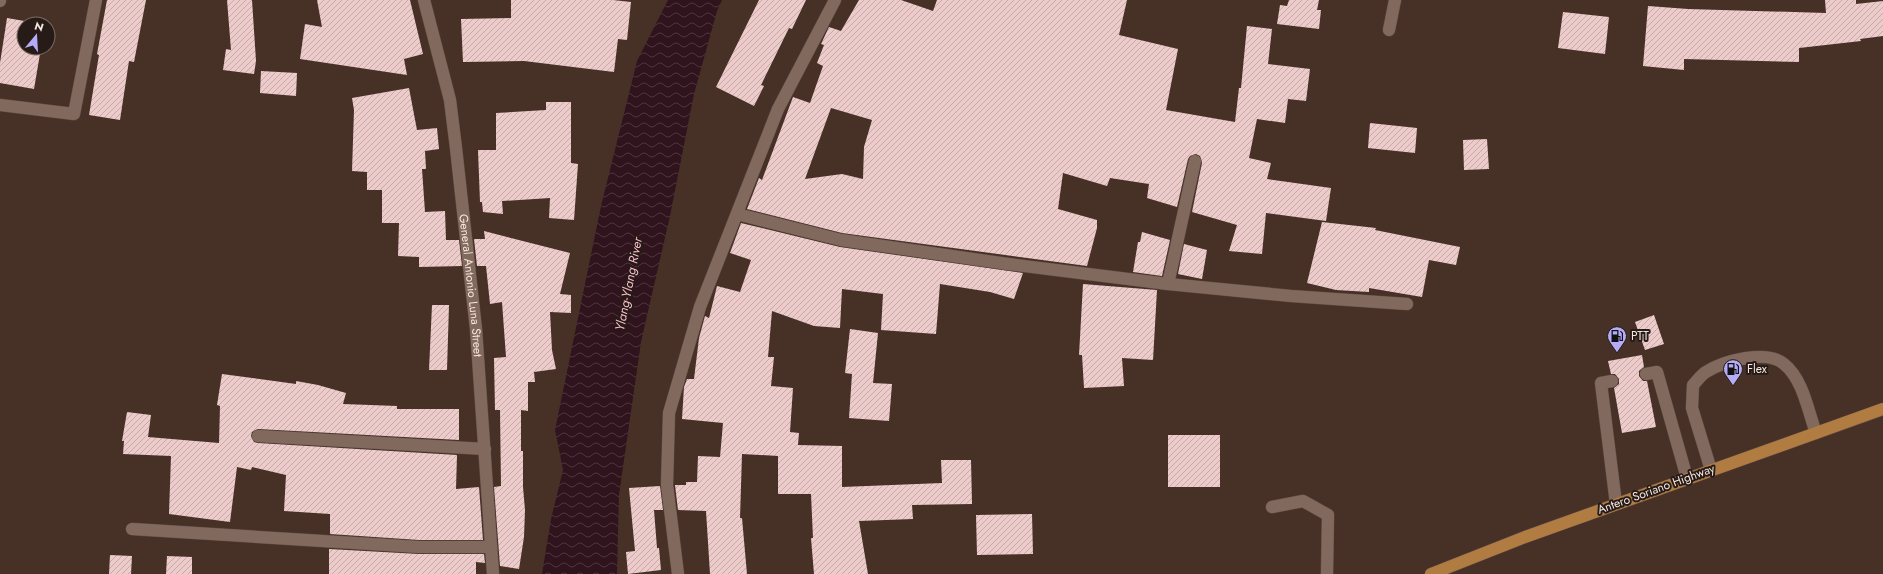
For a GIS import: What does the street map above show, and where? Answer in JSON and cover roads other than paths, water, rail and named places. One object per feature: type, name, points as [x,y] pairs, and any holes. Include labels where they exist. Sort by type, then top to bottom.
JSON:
[{"type":"main road","name":"Antero Soriano Highway","points":[[1431,574],[1525,536],[1883,410]]},
{"type":"street","points":[[0,105],[74,114],[96,0]]},
{"type":"street","name":"General Antonio Luna Street","points":[[424,0],[450,100],[476,329],[493,574]]},
{"type":"street","points":[[678,574],[667,485],[669,413],[700,307],[778,109],[835,0]]},
{"type":"street","points":[[1389,30],[1395,0]]},
{"type":"street","points":[[1168,284],[1196,161]]},
{"type":"street","points":[[737,214],[841,240],[1008,264],[1168,284],[1291,296],[1407,304]]},
{"type":"street","points":[[1711,470],[1692,408],[1693,386],[1705,372],[1738,360],[1765,356],[1784,363],[1797,380],[1816,433]]},
{"type":"street","points":[[1646,374],[1658,372],[1687,478]]},
{"type":"street","points":[[1612,381],[1601,383],[1616,504]]},
{"type":"street","points":[[258,436],[485,449]]},
{"type":"street","points":[[1272,506],[1303,501],[1328,514],[1326,574]]},
{"type":"street","points":[[132,529],[419,547],[492,547]]},
{"type":"water","name":"Ylang-Ylang River","points":[[668,0],[722,0],[717,11],[694,94],[670,216],[641,342],[619,495],[617,574],[542,574],[551,519],[563,470],[555,430],[601,206],[637,61]]},
{"type":"place","name":"PTT","points":[[1617,353]]},
{"type":"place","name":"Flex","points":[[1733,386]]}]
